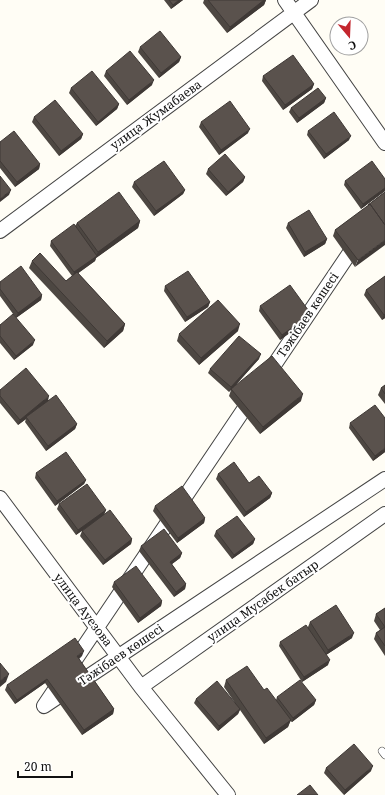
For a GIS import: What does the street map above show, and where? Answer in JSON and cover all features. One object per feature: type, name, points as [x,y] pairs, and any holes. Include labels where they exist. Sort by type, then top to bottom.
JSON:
[{"type":"street","points":[[285,0],[385,143]]},
{"type":"street","name":"улица Жумабаева","points":[[0,230],[311,0]]},
{"type":"street","name":"Тәжібаев көшесі","points":[[363,234],[44,706],[385,480]]},
{"type":"street","name":"улица Ауезова","points":[[0,498],[141,687],[228,795]]},
{"type":"street","name":"улица Мусабек батыр","points":[[141,687],[385,514]]},
{"type":"building","points":[[169,0],[179,0],[173,5]]},
{"type":"building","points":[[208,0],[264,0],[230,27]]},
{"type":"building","points":[[160,31],[181,57],[161,73],[140,47]]},
{"type":"building","points":[[130,51],[154,80],[129,100],[106,71]]},
{"type":"building","points":[[293,55],[314,84],[285,105],[263,76]]},
{"type":"building","points":[[92,71],[119,104],[98,122],[71,88]]},
{"type":"building","points":[[318,88],[326,98],[299,118],[291,108]]},
{"type":"building","points":[[55,100],[83,134],[61,151],[34,117]]},
{"type":"building","points":[[230,101],[250,129],[221,150],[201,122]]},
{"type":"building","points":[[334,112],[351,136],[326,154],[308,131]]},
{"type":"building","points":[[14,131],[40,164],[17,182],[0,161],[0,142]]},
{"type":"building","points":[[225,154],[245,177],[228,192],[208,169]]},
{"type":"building","points":[[164,161],[185,190],[156,211],[134,182]]},
{"type":"building","points":[[372,161],[385,179],[385,188],[363,204],[345,181]]},
{"type":"building","points":[[0,176],[11,190],[0,199]]},
{"type":"building","points":[[119,192],[140,221],[98,252],[77,223]]},
{"type":"building","points":[[385,192],[385,225],[370,204],[368,205]]},
{"type":"building","points":[[370,204],[385,225],[385,240],[358,260],[335,230]]},
{"type":"building","points":[[309,210],[327,239],[305,252],[288,223]]},
{"type":"building","points":[[74,224],[97,256],[74,272],[51,241]]},
{"type":"building","points":[[40,253],[66,281],[77,272],[125,324],[107,341],[32,261]]},
{"type":"building","points":[[21,266],[42,295],[18,313],[0,289],[0,282]]},
{"type":"building","points":[[188,271],[210,302],[187,317],[165,286]]},
{"type":"building","points":[[385,276],[385,314],[384,315],[366,290]]},
{"type":"building","points":[[290,285],[311,314],[282,335],[260,306]]},
{"type":"building","points":[[218,300],[240,324],[201,358],[179,334]]},
{"type":"building","points":[[13,314],[35,340],[16,356],[0,336],[0,325]]},
{"type":"building","points":[[239,336],[261,354],[231,387],[210,369]]},
{"type":"building","points":[[272,356],[303,394],[263,427],[231,389]]},
{"type":"building","points":[[26,368],[49,396],[20,420],[0,396],[0,390]]},
{"type":"building","points":[[385,385],[385,394],[381,388]]},
{"type":"building","points":[[56,395],[77,424],[48,446],[26,417]]},
{"type":"building","points":[[375,405],[385,418],[385,448],[375,456],[350,423]]},
{"type":"building","points":[[66,452],[86,480],[57,501],[36,473]]},
{"type":"building","points":[[234,462],[249,483],[259,476],[272,493],[246,512],[218,474]]},
{"type":"building","points":[[87,484],[106,510],[78,530],[59,504]]},
{"type":"building","points":[[182,486],[205,518],[178,538],[155,506]]},
{"type":"building","points":[[110,510],[132,539],[105,560],[82,531]]},
{"type":"building","points":[[237,516],[255,539],[234,555],[216,531]]},
{"type":"building","points":[[164,529],[182,553],[170,562],[186,584],[176,592],[141,546]]},
{"type":"building","points":[[136,566],[162,601],[140,618],[114,582]]},
{"type":"building","points":[[336,605],[354,633],[328,650],[310,622]]},
{"type":"building","points":[[385,608],[385,627],[376,614]]},
{"type":"building","points":[[306,625],[330,660],[304,677],[280,642]]},
{"type":"building","points":[[385,627],[385,646],[376,633]]},
{"type":"building","points":[[75,638],[84,651],[77,656],[114,709],[84,730],[47,679],[17,700],[7,685]]},
{"type":"building","points":[[0,663],[9,674],[0,681]]},
{"type":"building","points":[[247,666],[264,690],[267,688],[291,720],[266,738],[226,680]]},
{"type":"building","points":[[300,680],[316,700],[293,718],[277,697]]},
{"type":"building","points":[[217,681],[240,709],[219,726],[196,699]]},
{"type":"building","points":[[354,744],[373,766],[345,790],[326,768]]},
{"type":"building","points":[[310,785],[318,795],[297,795]]}]
